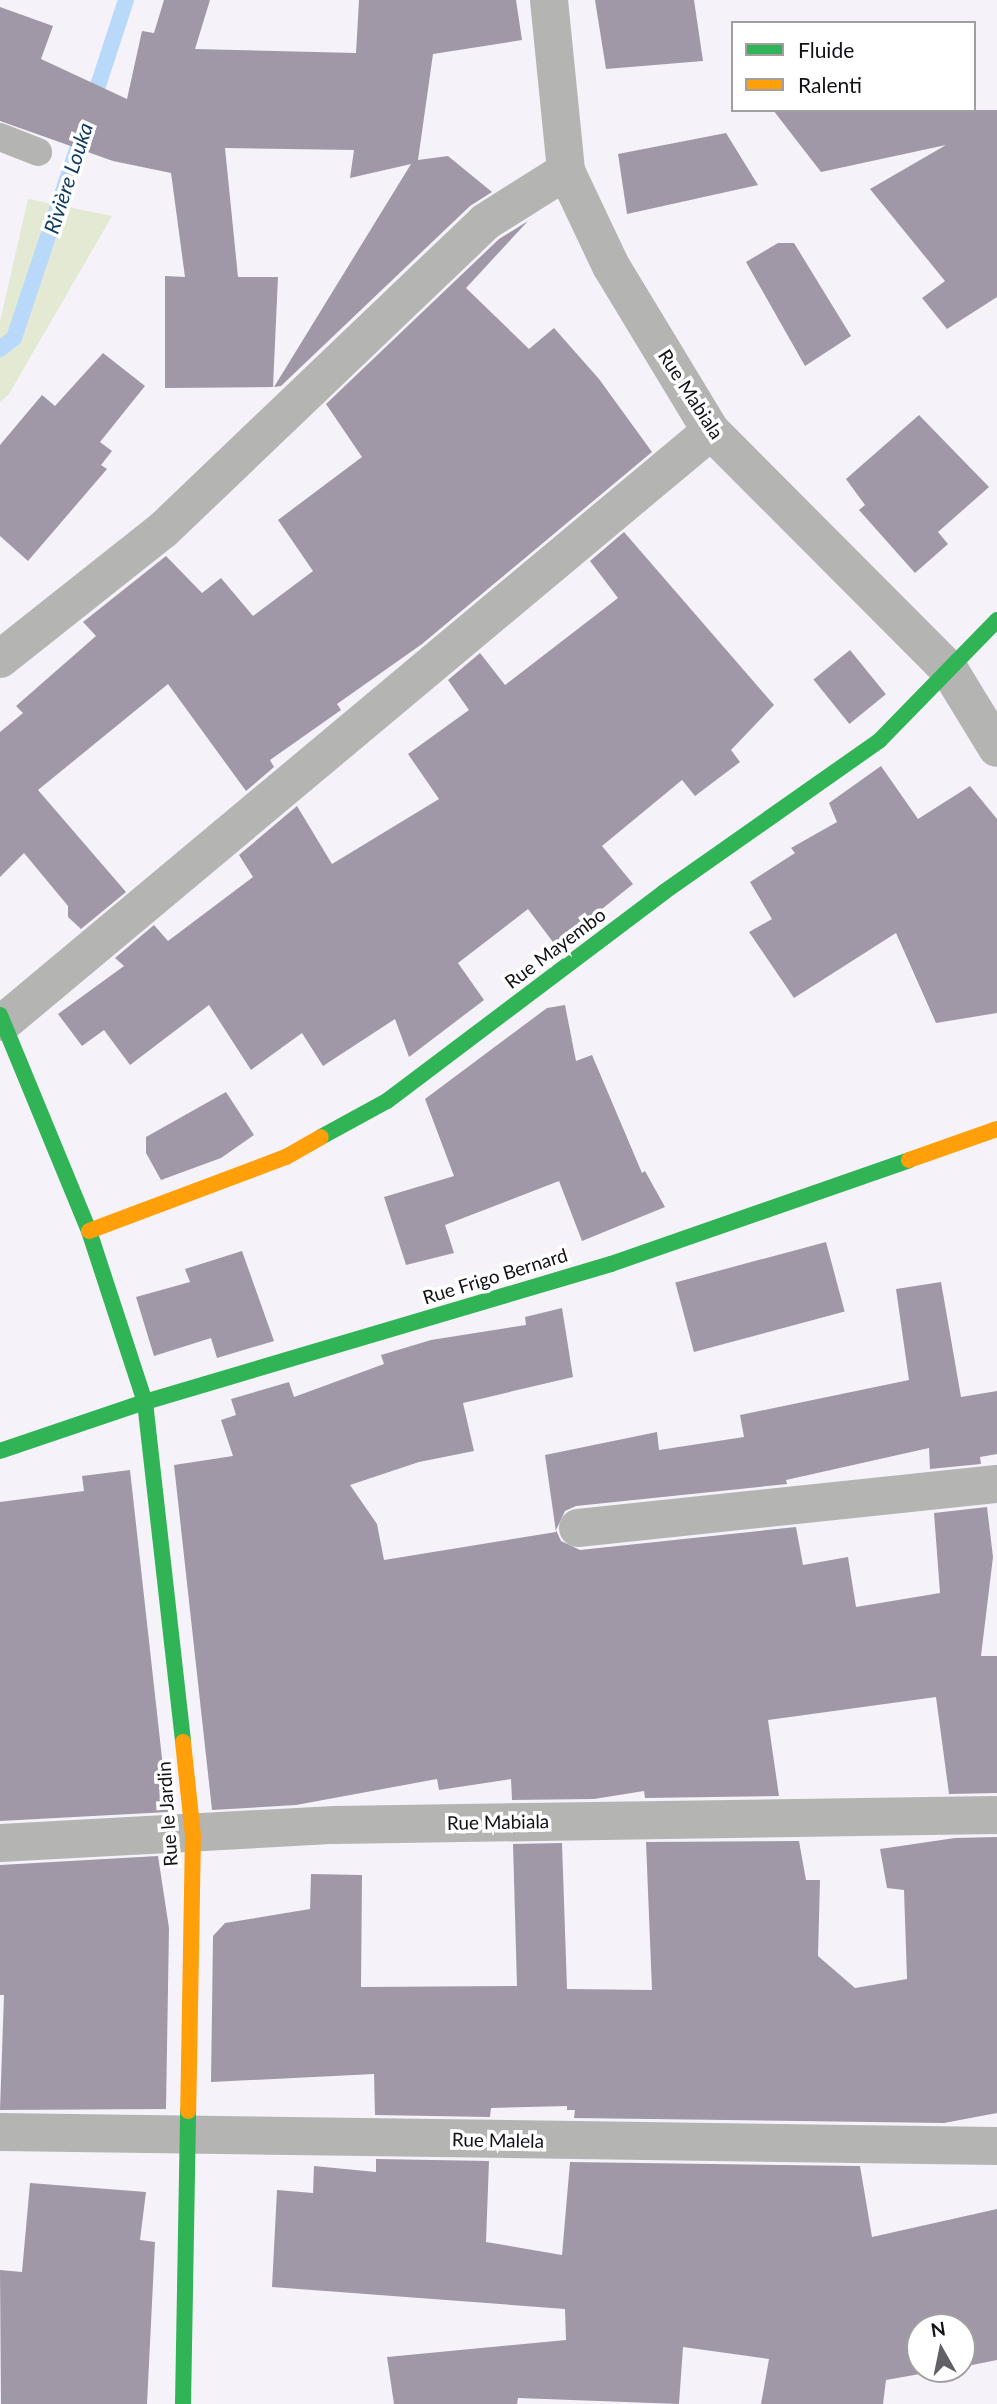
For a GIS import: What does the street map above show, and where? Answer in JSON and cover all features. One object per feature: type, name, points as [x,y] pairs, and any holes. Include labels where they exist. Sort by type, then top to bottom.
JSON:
[{"type":"street","name":"Rue Mabiala","points":[[549,0],[566,171],[611,266],[711,431],[950,671],[997,748]]},
{"type":"street","points":[[0,659],[163,530],[485,222],[566,171]]},
{"type":"street","points":[[2,1018],[711,431]]},
{"type":"street","name":"Rue Mayembo","points":[[89,1231],[286,1157],[387,1101],[664,892],[880,740],[997,620]]},
{"type":"street","name":"Rue le Jardin","points":[[2,1018],[89,1231],[145,1402],[192,1835],[190,2137],[183,2404]]},
{"type":"street","name":"Rue Frigo Bernard","points":[[0,1451],[145,1402],[611,1264],[997,1129]]},
{"type":"street","points":[[578,1528],[997,1484]]},
{"type":"street","name":"Rue Mabiala","points":[[0,1843],[348,1825],[997,1815]]},
{"type":"street","name":"Rue Malela","points":[[0,2132],[190,2137],[997,2146]]},
{"type":"lane","points":[[0,137],[38,152]]},
{"type":"green space","points":[[28,199],[112,216],[9,394],[0,402],[0,322]]},
{"type":"building","points":[[164,0],[210,0],[195,49],[356,53],[359,0],[516,0],[522,40],[433,54],[418,160],[448,156],[492,192],[470,206],[281,386],[274,387],[411,164],[350,178],[354,150],[225,148],[238,277],[278,277],[273,387],[165,388],[165,276],[185,277],[171,173],[113,161],[0,121],[0,7],[53,26],[41,59],[127,99],[142,31],[154,33]]},
{"type":"building","points":[[595,0],[694,0],[703,61],[606,69]]},
{"type":"building","points":[[997,110],[997,297],[947,329],[922,298],[945,281],[870,189],[946,145],[821,172],[775,112]]},
{"type":"building","points":[[726,133],[758,185],[627,214],[618,154]]},
{"type":"building","points":[[528,221],[466,288],[529,349],[554,328],[599,379],[652,452],[422,644],[337,704],[341,710],[270,760],[274,767],[246,791],[168,684],[38,790],[126,892],[81,929],[68,917],[68,906],[24,853],[0,877],[0,732],[23,713],[16,706],[96,636],[83,622],[166,556],[202,593],[221,578],[253,616],[313,571],[278,520],[362,457],[326,404],[499,239]]},
{"type":"building","points":[[778,243],[794,243],[851,336],[805,366],[746,262]]},
{"type":"building","points":[[103,353],[145,386],[100,442],[112,451],[101,465],[107,469],[28,561],[0,536],[0,445],[42,395],[55,406]]},
{"type":"building","points":[[919,415],[989,487],[938,532],[948,544],[915,573],[859,510],[865,505],[846,479]]},
{"type":"building","points":[[624,532],[774,705],[731,750],[740,762],[695,796],[682,780],[602,846],[633,884],[556,946],[528,909],[458,963],[484,1000],[409,1057],[395,1019],[323,1066],[302,1033],[251,1070],[209,1005],[130,1065],[104,1030],[82,1046],[58,1014],[124,966],[115,958],[154,925],[168,941],[253,877],[239,855],[297,806],[332,864],[439,799],[408,754],[469,710],[448,680],[480,653],[505,685],[618,598],[590,561]]},
{"type":"building","points":[[850,650],[886,694],[849,724],[813,680]]},
{"type":"building","points":[[881,766],[918,819],[970,786],[997,819],[997,1013],[936,1023],[896,933],[794,998],[749,932],[772,919],[750,882],[795,853],[791,848],[837,822],[829,803]]},
{"type":"building","points":[[565,1005],[576,1061],[592,1055],[642,1173],[645,1171],[665,1207],[582,1241],[559,1181],[445,1225],[454,1253],[406,1265],[384,1197],[454,1176],[425,1099],[547,1008]]},
{"type":"building","points":[[226,1092],[254,1135],[221,1158],[161,1180],[146,1153],[146,1137]]},
{"type":"building","points":[[826,1242],[845,1312],[694,1352],[675,1282]]},
{"type":"building","points":[[242,1251],[274,1341],[217,1358],[211,1338],[154,1356],[136,1297],[190,1282],[185,1269]]},
{"type":"building","points":[[941,1282],[961,1397],[997,1391],[997,1454],[980,1457],[981,1464],[930,1469],[929,1448],[786,1480],[787,1484],[576,1506],[565,1511],[556,1530],[561,1541],[580,1550],[796,1527],[803,1565],[848,1557],[856,1607],[940,1593],[934,1513],[987,1507],[993,1557],[981,1656],[997,1656],[997,1793],[949,1794],[936,1697],[768,1720],[779,1796],[645,1798],[644,1791],[594,1799],[512,1800],[511,1779],[439,1790],[437,1779],[296,1805],[212,1810],[174,1465],[233,1456],[221,1420],[236,1415],[231,1399],[289,1382],[294,1397],[384,1364],[381,1355],[431,1340],[526,1325],[525,1317],[562,1308],[573,1377],[463,1403],[474,1451],[419,1462],[350,1485],[377,1524],[384,1560],[556,1532],[545,1455],[657,1432],[659,1450],[744,1437],[740,1415],[909,1380],[896,1289]]},
{"type":"building","points":[[130,1470],[168,1812],[0,1821],[0,1502],[84,1491],[82,1476]]},
{"type":"building","points":[[997,1837],[997,2113],[944,2123],[574,2118],[575,2110],[567,2110],[567,2106],[491,2108],[490,2117],[375,2115],[374,2074],[211,2082],[213,1936],[225,1923],[310,1909],[311,1874],[362,1875],[361,1987],[517,1986],[513,1844],[562,1843],[567,1989],[652,1990],[646,1842],[799,1841],[806,1880],[820,1880],[818,1956],[855,1988],[907,1979],[904,1890],[887,1888],[880,1849],[955,1838]]},
{"type":"building","points":[[158,1856],[169,1928],[166,2109],[0,2110],[4,1995],[0,1995],[0,1865]]},
{"type":"building","points":[[376,2159],[489,2161],[486,2242],[562,2255],[570,2162],[860,2166],[872,2237],[997,2209],[997,2360],[976,2364],[976,2313],[906,2313],[906,2376],[886,2380],[883,2404],[761,2404],[769,2359],[683,2347],[679,2404],[518,2398],[517,2404],[394,2404],[387,2357],[566,2340],[565,2309],[272,2287],[277,2190],[313,2193],[314,2166],[376,2172]]},
{"type":"building","points":[[30,2183],[146,2192],[140,2240],[155,2242],[147,2404],[1,2404],[0,2270],[22,2272]]},
{"type":"waterway","name":"Rivière Louka","points":[[92,104],[126,0]]},
{"type":"waterway","name":"Rivière Louka","points":[[0,349],[14,338],[84,129]]},
{"type":"traffic: fast","points":[[321,1137],[387,1101],[664,892],[880,740],[997,620]]},
{"type":"traffic: fast","points":[[0,1015],[89,1231],[145,1402],[183,1742]]},
{"type":"traffic: fast","points":[[0,1451],[145,1402],[611,1264],[909,1160]]},
{"type":"traffic: fast","points":[[183,2404],[188,2111]]},
{"type":"traffic: slow","points":[[909,1160],[997,1129]]},
{"type":"traffic: slow","points":[[89,1231],[286,1157],[321,1137]]},
{"type":"traffic: slow","points":[[183,1742],[193,1835],[188,2111]]}]
